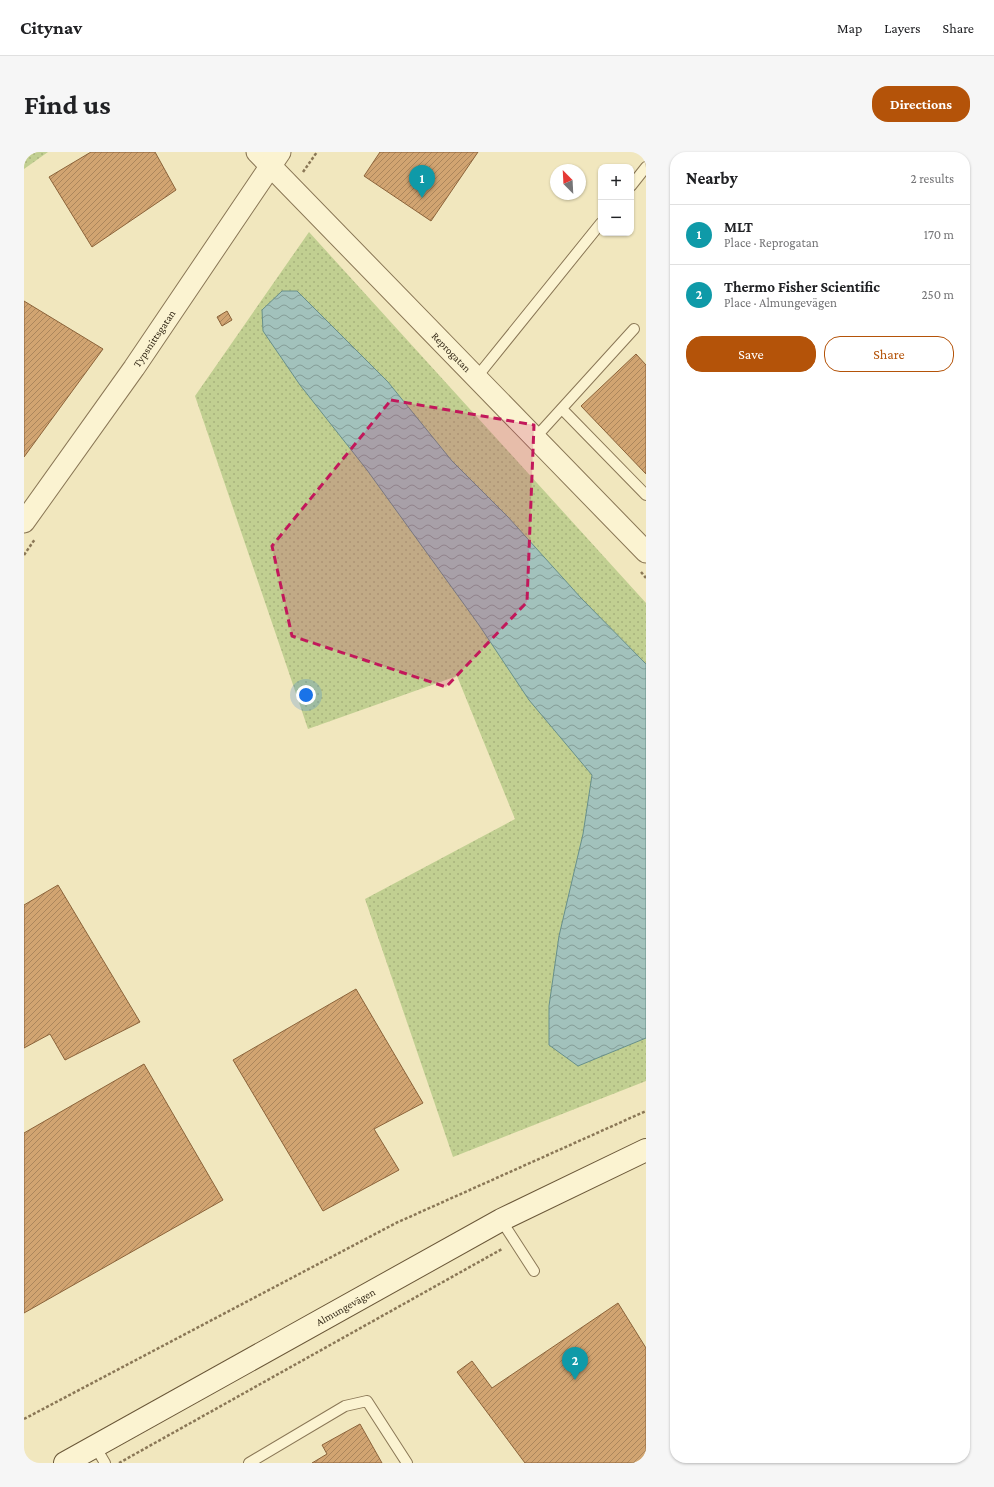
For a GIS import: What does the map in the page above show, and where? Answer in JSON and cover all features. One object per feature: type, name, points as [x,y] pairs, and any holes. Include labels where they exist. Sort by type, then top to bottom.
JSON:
[{"type":"main road","name":"Almungevägen","points":[[64,1463],[100,1454],[501,1220],[640,1154]]},
{"type":"street","name":"Reprogatan","points":[[269,157],[476,378],[646,552]]},
{"type":"street","name":"Typsnittsgatan","points":[[24,522],[134,368],[269,157]]},
{"type":"lane","points":[[634,182],[646,167]]},
{"type":"lane","points":[[476,378],[598,227]]},
{"type":"lane","points":[[535,438],[634,329]]},
{"type":"lane","points":[[562,410],[646,495]]},
{"type":"lane","points":[[501,1220],[534,1271]]},
{"type":"lane","points":[[249,1463],[345,1406],[367,1401],[407,1463]]},
{"type":"path","points":[[24,1419],[396,1223],[646,1112]]},
{"type":"path","points":[[118,1463],[515,1241]]},
{"type":"highlighted area","points":[[391,400],[534,425],[527,602],[446,687],[292,636],[272,546]]},
{"type":"green space","points":[[24,152],[48,152],[24,169]]},
{"type":"green space","points":[[309,232],[646,603],[646,1081],[453,1157],[365,899],[515,819],[457,676],[308,729],[195,396]]},
{"type":"water","points":[[282,291],[297,291],[388,382],[452,461],[508,517],[581,598],[646,664],[646,1038],[578,1066],[549,1045],[549,1006],[559,936],[583,834],[592,775],[529,700],[479,625],[367,470],[300,385],[263,331],[262,310]]},
{"type":"building","points":[[91,152],[155,152],[176,190],[92,247],[49,177]]},
{"type":"building","points":[[380,152],[478,152],[431,221],[364,176]]},
{"type":"building","points":[[24,301],[103,349],[24,457]]},
{"type":"building","points":[[227,311],[232,320],[222,326],[217,317]]},
{"type":"building","points":[[636,354],[646,365],[646,474],[581,406]]},
{"type":"building","points":[[58,885],[140,1022],[65,1060],[50,1034],[24,1048],[24,905]]},
{"type":"building","points":[[356,989],[423,1103],[374,1129],[399,1170],[323,1211],[233,1060]]},
{"type":"building","points":[[144,1064],[223,1200],[24,1313],[24,1133]]},
{"type":"building","points":[[618,1303],[646,1348],[646,1463],[525,1463],[457,1372],[472,1361],[492,1388]]},
{"type":"building","points":[[360,1424],[382,1463],[312,1463],[327,1454],[322,1445]]},
{"type":"place","name":"MLT","points":[[422,198]]},
{"type":"place","name":"Thermo Fisher Scientific","points":[[575,1380]]}]
